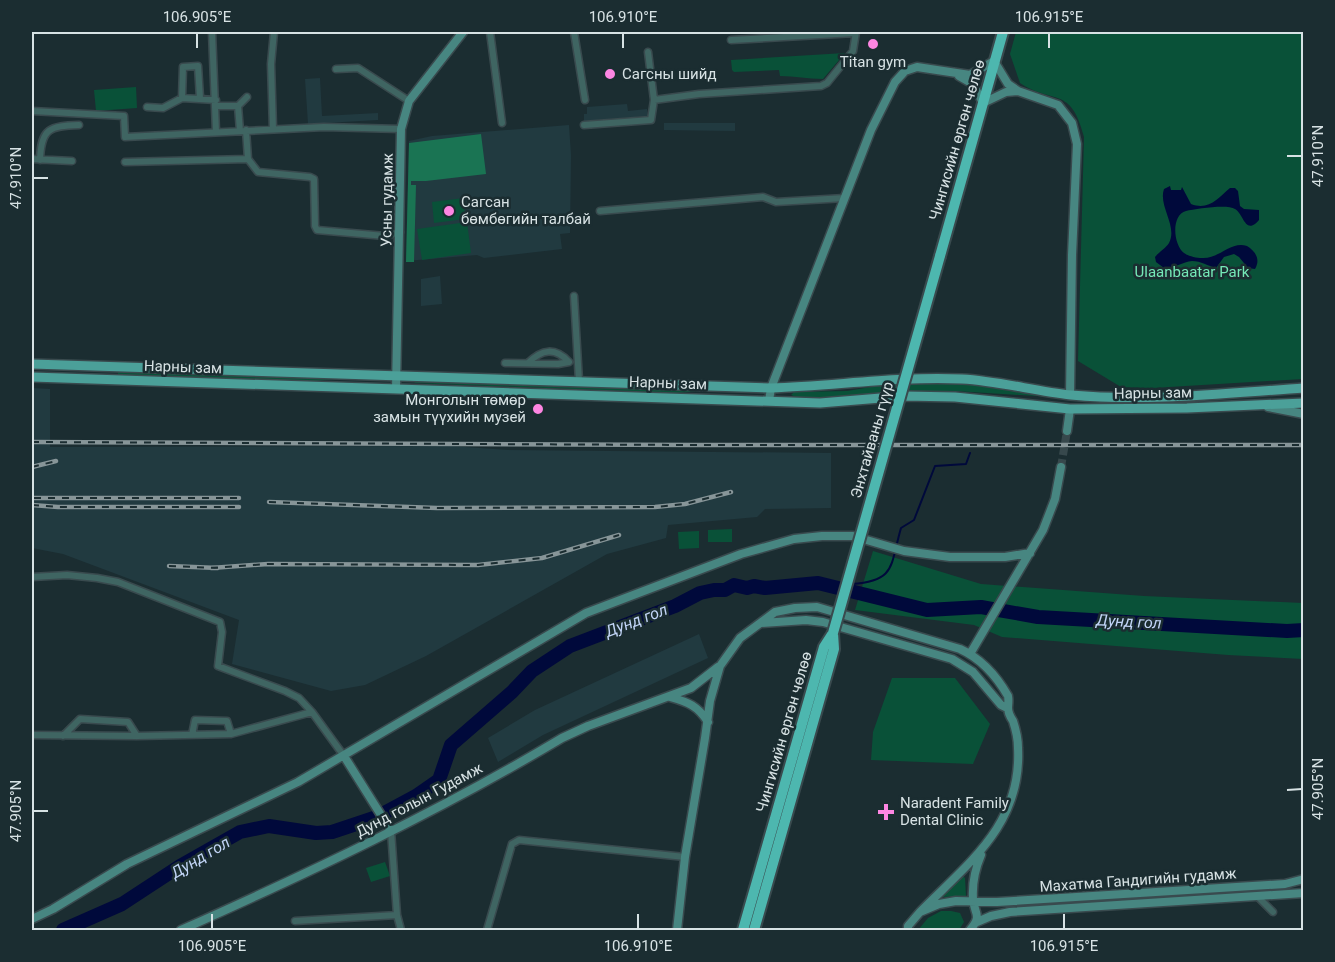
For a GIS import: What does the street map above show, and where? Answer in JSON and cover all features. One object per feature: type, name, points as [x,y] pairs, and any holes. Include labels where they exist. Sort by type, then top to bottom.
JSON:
[{"type":"highway","name":"Чингисийн өргөн чөлөө","points":[[940,256],[1003,32]]},
{"type":"highway","name":"Энхтайваны гүүр","points":[[833,633],[940,256]]},
{"type":"highway","name":"Чингисийн өргөн чөлөө","points":[[743,930],[824,646],[833,633]]},
{"type":"highway","name":"Чингисийн өргөн чөлөө","points":[[754,930],[834,649],[833,633]]},
{"type":"main road","name":"Усны гудамж","points":[[396,389],[401,129],[409,101],[463,32]]},
{"type":"main road","points":[[769,401],[771,388],[871,130],[895,81],[905,71],[922,67],[970,75],[994,61],[1008,84],[1018,91],[1058,105],[1072,123],[1077,144],[1072,255],[1070,394]]},
{"type":"main road","points":[[956,74],[972,84],[983,103],[1006,92],[1018,91]]},
{"type":"main road","name":"Нарны зам","points":[[32,364],[771,388],[964,379],[1070,394],[1117,396],[1176,396],[1304,388]]},
{"type":"main road","points":[[81,379],[96,375],[113,375],[115,370],[108,367]]},
{"type":"main road","name":"Нарны зам","points":[[32,377],[820,403],[904,396],[955,397],[1070,409],[1304,403]]},
{"type":"main road","points":[[1261,405],[1304,414]]},
{"type":"main road","points":[[1067,431],[1070,409]]},
{"type":"main road","points":[[970,654],[1043,530],[1055,499],[1061,466]]},
{"type":"main road","points":[[32,919],[53,909],[127,864],[295,783],[344,756],[586,613],[741,554],[794,539],[822,536],[853,536],[904,551],[960,558],[1030,553]]},
{"type":"main road","points":[[677,930],[685,857],[710,701],[720,666],[740,638],[775,612],[817,607],[939,642],[970,654],[987,666],[1008,696],[1007,708],[1016,730],[1018,747],[1016,784],[1005,815],[983,850],[974,873],[973,903],[977,911],[977,922],[970,930]]},
{"type":"main road","points":[[760,623],[807,620],[823,622],[952,660],[973,672],[1001,705],[1007,708]]},
{"type":"main road","name":"Дунд голын Гудамж","points":[[181,930],[321,866],[391,831],[571,734],[691,688],[720,666]]},
{"type":"main road","points":[[670,697],[693,704],[708,722]]},
{"type":"main road","points":[[344,756],[391,831]]},
{"type":"main road","points":[[907,929],[920,912],[983,850]]},
{"type":"main road","name":"Махатма Гандигийн гудамж","points":[[920,912],[945,903],[966,901],[973,903],[1141,894],[1285,884],[1304,879]]},
{"type":"main road","name":"Махатма Гандигийн гудамж","points":[[977,922],[1010,912],[1304,892]]},
{"type":"street","points":[[212,32],[216,132]]},
{"type":"street","points":[[273,129],[270,64],[274,32]]},
{"type":"street","points":[[490,32],[502,123]]},
{"type":"street","points":[[574,32],[585,100]]},
{"type":"street","points":[[654,100],[699,94],[821,86],[840,68],[853,51],[856,32],[731,40]]},
{"type":"street","points":[[584,125],[651,120],[654,100],[648,52]]},
{"type":"street","points":[[182,98],[183,67],[198,66],[200,98]]},
{"type":"street","points":[[336,69],[358,68],[409,101]]},
{"type":"street","points":[[238,106],[247,97]]},
{"type":"street","points":[[147,107],[163,108],[182,98],[200,98],[238,106]]},
{"type":"street","points":[[238,106],[248,159],[258,172],[314,179],[317,230],[385,236],[400,232]]},
{"type":"street","points":[[32,111],[124,116],[125,137],[324,127],[401,129]]},
{"type":"street","points":[[40,160],[40,144],[48,130],[53,127],[79,125]]},
{"type":"street","points":[[32,159],[72,161]]},
{"type":"street","points":[[125,162],[248,159]]},
{"type":"street","points":[[600,212],[764,197],[776,202],[845,198]]},
{"type":"street","points":[[574,296],[579,381]]},
{"type":"street","points":[[505,363],[558,364],[569,362],[558,352],[549,350],[540,353],[528,363]]},
{"type":"street","points":[[32,577],[67,575],[118,582],[220,622],[222,632],[218,666],[285,690],[299,698],[344,756]]},
{"type":"street","points":[[32,735],[231,734],[312,712]]},
{"type":"street","points":[[63,736],[80,719],[128,722],[137,736]]},
{"type":"street","points":[[192,735],[195,720],[227,722],[231,734]]},
{"type":"street","points":[[391,831],[397,915],[401,930]]},
{"type":"street","points":[[487,930],[512,844],[519,840],[685,857]]},
{"type":"street","points":[[1257,896],[1273,912]]},
{"type":"street","points":[[295,921],[397,915]]},
{"type":"shaded area","points":[[320,78],[322,116],[378,113],[378,120],[308,124],[305,79]]},
{"type":"shaded area","points":[[627,104],[628,111],[647,109],[648,116],[584,121],[587,107]]},
{"type":"shaded area","points":[[664,123],[735,123],[735,131],[664,130]]},
{"type":"shaded area","points":[[569,125],[570,233],[560,234],[562,249],[484,258],[477,255],[406,261],[409,141],[432,136]]},
{"type":"shaded area","points":[[1170,186],[1171,190],[1181,190],[1182,187],[1191,204],[1197,206],[1208,205],[1230,188],[1235,188],[1238,191],[1240,206],[1244,209],[1259,210],[1259,220],[1251,226],[1235,209],[1231,208],[1211,207],[1186,211],[1178,218],[1175,230],[1180,249],[1195,257],[1208,258],[1235,246],[1247,246],[1256,256],[1255,269],[1248,268],[1234,254],[1224,257],[1216,268],[1192,261],[1164,268],[1156,262],[1155,257],[1168,245],[1171,236],[1163,196],[1164,189]]},
{"type":"shaded area","points":[[440,276],[442,304],[421,306],[421,279]]},
{"type":"shaded area","points":[[32,388],[50,389],[50,447],[451,446],[508,450],[831,453],[831,508],[765,509],[757,517],[668,525],[666,538],[607,554],[426,656],[365,685],[331,691],[232,664],[239,620],[63,554],[32,548]]},
{"type":"shaded area","points":[[699,634],[708,658],[543,735],[498,762],[488,738],[535,710]]},
{"type":"green space","name":"Ulaanbaatar Park","points":[[1016,32],[1303,32],[1303,379],[1153,388],[1121,387],[1078,361],[1084,137],[1079,121],[1067,103],[1020,83],[1010,54]]},
{"type":"green space","points":[[845,53],[823,79],[780,76],[779,70],[734,72],[732,70],[731,60]]},
{"type":"green space","points":[[136,87],[137,108],[96,111],[94,90]]},
{"type":"green space","points":[[481,134],[486,174],[411,181],[411,185],[416,185],[414,262],[406,262],[409,143]]},
{"type":"green space","name":"Сагсан бөмбөгийн талбай","points":[[464,198],[465,219],[434,223],[432,202]]},
{"type":"green space","points":[[467,222],[471,253],[422,260],[417,229]]},
{"type":"green space","points":[[118,371],[342,378],[307,382],[118,375]]},
{"type":"green space","points":[[417,381],[701,391],[676,393],[414,383]]},
{"type":"green space","points":[[888,384],[968,384],[1052,397],[955,391],[888,392],[846,397],[796,397],[791,395],[794,392],[847,391]]},
{"type":"green space","points":[[732,529],[732,542],[708,542],[708,530]]},
{"type":"green space","points":[[699,531],[699,548],[679,549],[678,532]]},
{"type":"green space","points":[[873,551],[981,584],[1144,596],[1303,603],[1303,659],[1002,637],[974,625],[855,610]]},
{"type":"green space","points":[[892,678],[955,678],[990,724],[973,764],[871,760],[873,732]]},
{"type":"green space","points":[[385,862],[390,876],[371,882],[366,868]]},
{"type":"green space","points":[[962,875],[965,878],[966,896],[943,897],[944,894]]},
{"type":"green space","points":[[941,911],[960,913],[964,922],[959,930],[918,930],[928,918]]},
{"type":"waterway","points":[[852,584],[877,579],[884,575],[892,562],[901,528],[914,520],[935,466],[966,464],[970,453]]},
{"type":"waterway","name":"Дунд гол","points":[[63,930],[122,904],[180,866],[240,832],[269,826],[316,833],[332,832],[377,817],[416,796],[439,780],[451,745],[512,692],[532,671],[570,646],[675,606],[700,593],[725,590],[734,585],[765,588],[818,583],[927,610],[981,607],[1038,617],[1287,631],[1304,630]]},
{"type":"waterway","name":"Дунд гол","points":[[830,586],[843,585]]},
{"type":"tunnel","points":[[1061,467],[1067,431]]},
{"type":"railway","points":[[32,442],[1304,445]]},
{"type":"railway","points":[[32,467],[56,461]]},
{"type":"railway","points":[[269,502],[437,508],[655,507],[685,504],[731,492]]},
{"type":"railway","points":[[34,498],[239,498]]},
{"type":"railway","points":[[32,505],[239,507]]},
{"type":"railway","points":[[211,568],[268,564],[478,565],[542,558],[619,535]]},
{"type":"railway","points":[[169,566],[218,568]]},
{"type":"place","name":"Titan gym","points":[[873,44]]},
{"type":"place","name":"Сагсны шийд","points":[[610,74]]},
{"type":"place","name":"Сагсан бөмбөгийн талбай","points":[[449,211]]},
{"type":"place","name":"Монголын төмөр замын түүхийн музей","points":[[538,409]]},
{"type":"place","name":"Naradent Family Dental Clinic","points":[[886,812]]}]
